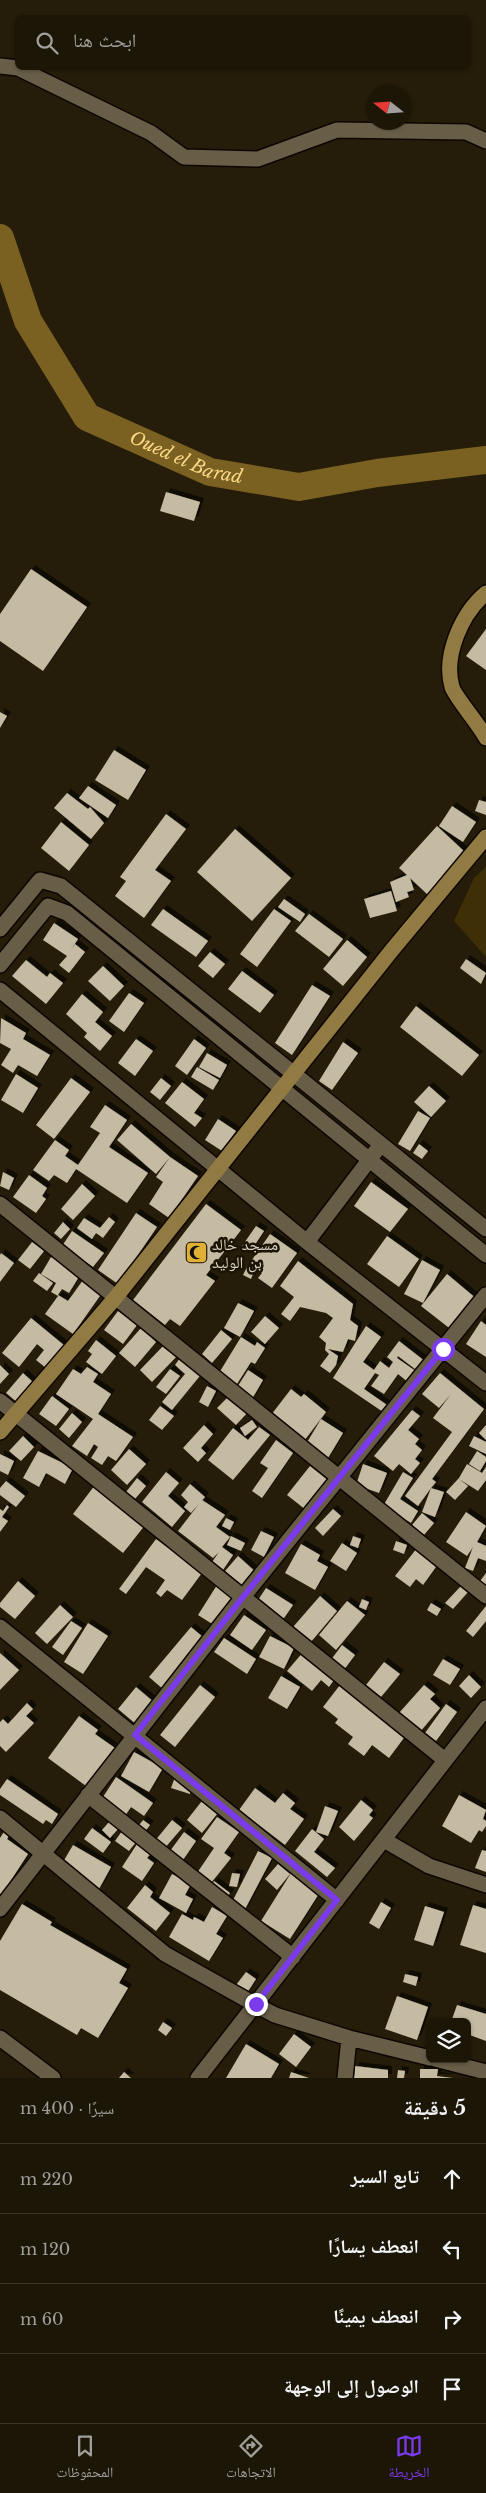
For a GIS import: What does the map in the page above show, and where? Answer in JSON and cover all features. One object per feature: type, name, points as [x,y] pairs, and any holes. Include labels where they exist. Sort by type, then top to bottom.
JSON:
[{"type":"main road","points":[[486,593],[475,602],[457,635],[451,659],[452,688],[479,724],[486,738]]},
{"type":"main road","points":[[0,1432],[116,1297],[282,1088],[486,837]]},
{"type":"street","points":[[0,66],[15,68]]},
{"type":"street","points":[[22,70],[151,133],[184,157],[258,159],[337,130],[466,132],[486,141]]},
{"type":"street","points":[[0,929],[40,880],[61,886],[486,1229]]},
{"type":"street","points":[[0,965],[48,906],[67,913],[486,1255]]},
{"type":"street","points":[[0,990],[307,1242],[486,1383]]},
{"type":"street","points":[[307,1242],[381,1144]]},
{"type":"street","points":[[0,1204],[486,1596]]},
{"type":"street","points":[[0,1909],[243,1597],[486,1295]]},
{"type":"street","points":[[0,1401],[445,1760]]},
{"type":"street","points":[[0,1626],[337,1900]]},
{"type":"street","points":[[198,2078],[486,1708]]},
{"type":"street","points":[[88,1796],[293,1957]]},
{"type":"street","points":[[0,1818],[165,1954],[275,2015],[349,2038],[426,2057]]},
{"type":"street","points":[[384,1840],[430,1866],[486,1885]]},
{"type":"street","points":[[0,2038],[53,2078]]},
{"type":"street","points":[[345,2078],[349,2038]]},
{"type":"street","points":[[451,2063],[486,2072]]},
{"type":"shaded area","points":[[486,867],[486,957],[454,921],[474,878]]},
{"type":"building","points":[[166,492],[200,502],[194,521],[160,511]]},
{"type":"building","points":[[31,569],[87,607],[43,671],[0,641],[0,614]]},
{"type":"building","points":[[486,629],[486,670],[466,656]]},
{"type":"building","points":[[0,712],[7,716],[0,728]]},
{"type":"building","points":[[114,750],[146,770],[128,800],[95,780]]},
{"type":"building","points":[[88,786],[116,805],[108,818],[79,798]]},
{"type":"building","points":[[67,793],[88,809],[90,807],[104,823],[91,839],[54,808]]},
{"type":"building","points":[[479,800],[486,802],[486,815],[475,811]]},
{"type":"building","points":[[452,806],[476,822],[463,842],[439,826]]},
{"type":"building","points":[[166,814],[186,829],[155,870],[171,881],[144,918],[115,896],[126,881],[120,877]]},
{"type":"building","points":[[61,822],[89,845],[69,871],[41,848]]},
{"type":"building","points":[[437,826],[466,853],[428,895],[410,878],[414,890],[407,892],[409,897],[396,902],[390,882],[407,875],[399,868]]},
{"type":"building","points":[[235,829],[291,878],[252,921],[197,872]]},
{"type":"building","points":[[391,891],[397,911],[370,918],[364,899]]},
{"type":"building","points":[[284,899],[305,914],[300,922],[278,907]]},
{"type":"building","points":[[163,909],[208,941],[196,957],[151,925]]},
{"type":"building","points":[[274,909],[291,921],[257,967],[240,954]]},
{"type":"building","points":[[309,914],[343,939],[329,957],[295,931]]},
{"type":"building","points":[[54,923],[78,939],[70,951],[75,944],[85,952],[69,973],[59,965],[67,956],[43,940]]},
{"type":"building","points":[[347,940],[367,957],[343,986],[323,969]]},
{"type":"building","points":[[210,952],[225,964],[213,978],[198,966]]},
{"type":"building","points":[[466,959],[486,973],[481,984],[460,968]]},
{"type":"building","points":[[26,960],[47,977],[50,973],[63,983],[46,1004],[12,976]]},
{"type":"building","points":[[103,966],[124,986],[110,1001],[88,981]]},
{"type":"building","points":[[242,971],[274,995],[260,1013],[228,989]]},
{"type":"building","points":[[312,985],[330,996],[292,1055],[275,1043]]},
{"type":"building","points":[[129,993],[144,1003],[124,1032],[109,1021]]},
{"type":"building","points":[[82,994],[103,1012],[95,1022],[112,1036],[100,1051],[84,1037],[87,1033],[66,1014]]},
{"type":"building","points":[[416,1006],[479,1055],[462,1076],[400,1027]]},
{"type":"building","points":[[1,1018],[26,1033],[23,1039],[50,1055],[37,1076],[18,1065],[13,1073],[1,1065],[11,1049],[0,1043]]},
{"type":"building","points":[[136,1039],[153,1051],[135,1076],[118,1063]]},
{"type":"building","points":[[194,1039],[206,1048],[187,1075],[175,1066]]},
{"type":"building","points":[[343,1042],[358,1053],[332,1090],[319,1081]]},
{"type":"building","points":[[207,1053],[227,1065],[220,1078],[199,1067]]},
{"type":"building","points":[[197,1067],[219,1080],[213,1090],[191,1077]]},
{"type":"building","points":[[16,1074],[38,1088],[23,1113],[1,1100]]},
{"type":"building","points":[[71,1078],[90,1092],[54,1139],[36,1125]]},
{"type":"building","points":[[161,1078],[171,1086],[160,1100],[150,1092]]},
{"type":"building","points":[[182,1082],[204,1099],[194,1113],[202,1118],[195,1127],[165,1103]]},
{"type":"building","points":[[429,1086],[446,1101],[431,1117],[414,1102]]},
{"type":"building","points":[[105,1105],[127,1120],[109,1147],[148,1173],[127,1203],[76,1169],[67,1183],[54,1175],[49,1181],[33,1170],[55,1140],[69,1150],[65,1156],[78,1165],[100,1133],[90,1127]]},
{"type":"building","points":[[418,1111],[430,1118],[410,1151],[398,1144]]},
{"type":"building","points":[[218,1119],[236,1131],[222,1151],[205,1140]]},
{"type":"building","points":[[131,1124],[170,1157],[156,1174],[117,1140]]},
{"type":"building","points":[[419,1144],[428,1151],[422,1159],[413,1153]]},
{"type":"building","points":[[170,1157],[198,1176],[169,1218],[149,1204],[163,1182],[156,1177]]},
{"type":"building","points":[[3,1172],[14,1178],[9,1190],[0,1186]]},
{"type":"building","points":[[29,1175],[47,1188],[42,1196],[46,1199],[36,1213],[13,1197]]},
{"type":"building","points":[[371,1182],[408,1209],[390,1232],[354,1206]]},
{"type":"building","points":[[82,1184],[95,1196],[73,1220],[61,1209]]},
{"type":"building","name":"مسجد خالد بن الوليد","points":[[206,1204],[241,1230],[206,1275],[215,1281],[180,1326],[170,1319],[165,1325],[133,1300]]},
{"type":"building","points":[[136,1213],[157,1227],[118,1284],[98,1270]]},
{"type":"building","points":[[109,1217],[115,1222],[103,1238],[96,1233],[92,1239],[77,1228],[84,1218],[100,1228]]},
{"type":"building","points":[[63,1222],[70,1229],[61,1239],[54,1233]]},
{"type":"building","points":[[256,1226],[264,1231],[250,1252],[242,1246]]},
{"type":"building","points":[[72,1231],[104,1253],[93,1267],[62,1246]]},
{"type":"building","points":[[270,1234],[297,1253],[272,1288],[258,1278],[262,1273],[249,1264]]},
{"type":"building","points":[[387,1236],[419,1259],[399,1287],[367,1264]]},
{"type":"building","points":[[32,1242],[44,1251],[30,1269],[18,1260]]},
{"type":"building","points":[[1,1253],[14,1263],[0,1282],[0,1255]]},
{"type":"building","points":[[51,1257],[80,1275],[69,1293],[62,1289],[58,1295],[68,1301],[83,1280],[102,1293],[73,1334],[45,1314],[58,1296],[51,1292],[56,1283],[41,1274]]},
{"type":"building","points":[[422,1260],[440,1270],[423,1303],[404,1294]]},
{"type":"building","points":[[298,1261],[353,1304],[350,1320],[358,1326],[355,1341],[348,1339],[343,1352],[328,1349],[338,1356],[336,1365],[330,1373],[320,1366],[329,1354],[325,1350],[326,1343],[319,1337],[333,1318],[326,1313],[300,1307],[290,1321],[281,1314],[294,1297],[280,1286]]},
{"type":"building","points":[[248,1265],[255,1269],[251,1279],[243,1275]]},
{"type":"building","points":[[39,1273],[53,1283],[47,1291],[33,1281]]},
{"type":"building","points":[[447,1274],[478,1300],[453,1331],[421,1306]]},
{"type":"building","points":[[238,1303],[254,1311],[240,1337],[224,1328]]},
{"type":"building","points":[[118,1311],[137,1325],[123,1344],[104,1330]]},
{"type":"building","points":[[265,1316],[279,1328],[265,1344],[251,1332]]},
{"type":"building","points":[[31,1318],[65,1346],[46,1368],[36,1360],[44,1350],[37,1344],[19,1367],[2,1353]]},
{"type":"building","points":[[481,1321],[486,1325],[486,1357],[466,1344]]},
{"type":"building","points":[[366,1326],[381,1337],[363,1362],[374,1370],[380,1361],[389,1368],[393,1362],[387,1357],[399,1341],[426,1362],[419,1372],[398,1356],[397,1358],[417,1372],[409,1383],[398,1374],[384,1394],[371,1386],[379,1375],[375,1373],[364,1389],[387,1405],[383,1412],[333,1378]]},
{"type":"building","points":[[141,1328],[156,1342],[135,1367],[119,1353]]},
{"type":"building","points":[[221,1330],[232,1339],[212,1363],[202,1354]]},
{"type":"building","points":[[241,1337],[255,1346],[257,1342],[265,1348],[255,1364],[251,1362],[237,1384],[219,1373]]},
{"type":"building","points":[[96,1340],[116,1356],[102,1374],[86,1362],[92,1354],[88,1351]]},
{"type":"building","points":[[166,1343],[178,1355],[152,1382],[140,1370]]},
{"type":"building","points":[[180,1358],[203,1372],[172,1410],[162,1402],[185,1374],[175,1365]]},
{"type":"building","points":[[0,1365],[9,1374],[0,1384]]},
{"type":"building","points":[[87,1367],[98,1374],[93,1382],[111,1394],[98,1414],[133,1437],[116,1461],[108,1456],[102,1465],[91,1458],[98,1447],[94,1444],[87,1456],[72,1446],[93,1419],[56,1394],[73,1369],[81,1374]]},
{"type":"building","points":[[170,1369],[180,1376],[166,1394],[156,1387]]},
{"type":"building","points":[[248,1370],[263,1380],[252,1399],[236,1389]]},
{"type":"building","points":[[23,1373],[35,1384],[19,1404],[6,1393]]},
{"type":"building","points":[[440,1373],[484,1409],[432,1479],[436,1482],[418,1506],[405,1496],[452,1432],[433,1418],[451,1394],[439,1408],[422,1394]]},
{"type":"building","points":[[207,1386],[216,1391],[208,1407],[199,1402]]},
{"type":"building","points":[[291,1389],[301,1397],[304,1394],[326,1412],[304,1441],[271,1415]]},
{"type":"building","points":[[230,1395],[248,1412],[236,1425],[217,1408]]},
{"type":"building","points":[[52,1396],[69,1409],[56,1426],[39,1414]]},
{"type":"building","points":[[160,1406],[174,1416],[162,1430],[149,1420]]},
{"type":"building","points":[[412,1410],[420,1416],[408,1430],[419,1439],[415,1444],[422,1450],[415,1459],[420,1463],[411,1474],[399,1464],[393,1471],[374,1456]]},
{"type":"building","points":[[72,1413],[82,1422],[69,1438],[59,1429]]},
{"type":"building","points":[[321,1419],[343,1433],[328,1458],[306,1444]]},
{"type":"building","points":[[252,1420],[257,1427],[245,1436],[240,1428]]},
{"type":"building","points":[[204,1425],[213,1434],[201,1448],[206,1453],[198,1462],[183,1448]]},
{"type":"building","points":[[486,1425],[486,1440],[479,1433]]},
{"type":"building","points":[[259,1427],[270,1435],[233,1480],[208,1460],[233,1428],[248,1440]]},
{"type":"building","points":[[23,1436],[34,1447],[21,1461],[9,1451]]},
{"type":"building","points":[[474,1436],[486,1442],[486,1454],[469,1446]]},
{"type":"building","points":[[276,1440],[293,1453],[262,1498],[252,1491],[268,1468],[260,1463]]},
{"type":"building","points":[[129,1449],[146,1464],[127,1485],[111,1470]]},
{"type":"building","points":[[38,1451],[73,1468],[65,1484],[46,1473],[39,1487],[23,1478]]},
{"type":"building","points":[[477,1451],[486,1457],[486,1461],[480,1471],[469,1464]]},
{"type":"building","points":[[0,1454],[14,1461],[8,1475],[0,1471]]},
{"type":"building","points":[[363,1464],[387,1473],[379,1493],[356,1485]]},
{"type":"building","points":[[467,1464],[482,1473],[486,1467],[486,1480],[478,1491],[459,1479],[468,1486],[455,1500],[446,1492],[459,1478]]},
{"type":"building","points":[[310,1466],[329,1481],[306,1510],[287,1495]]},
{"type":"building","points":[[166,1472],[179,1483],[168,1496],[185,1511],[172,1527],[142,1502]]},
{"type":"building","points":[[403,1472],[413,1478],[400,1499],[418,1511],[411,1523],[383,1506]]},
{"type":"building","points":[[137,1478],[146,1486],[135,1499],[126,1492]]},
{"type":"building","points":[[6,1481],[25,1496],[16,1507],[0,1495],[0,1488]]},
{"type":"building","points":[[190,1484],[205,1497],[191,1513],[184,1507],[188,1502],[181,1495]]},
{"type":"building","points":[[95,1485],[145,1525],[123,1553],[73,1514]]},
{"type":"building","points":[[431,1488],[444,1492],[435,1517],[422,1512]]},
{"type":"building","points":[[202,1500],[225,1515],[216,1527],[230,1537],[222,1547],[233,1555],[223,1570],[212,1562],[219,1552],[213,1558],[178,1531]]},
{"type":"building","points":[[7,1505],[9,1507],[2,1517],[8,1521],[0,1532],[0,1509],[3,1511]]},
{"type":"building","points":[[333,1509],[341,1516],[323,1536],[315,1528]]},
{"type":"building","points":[[466,1512],[486,1526],[477,1542],[486,1546],[486,1561],[478,1558],[473,1571],[465,1568],[473,1547],[467,1556],[446,1542]]},
{"type":"building","points":[[422,1513],[434,1523],[424,1535],[412,1525]]},
{"type":"building","points":[[226,1518],[234,1522],[230,1530],[222,1526]]},
{"type":"building","points":[[261,1531],[274,1537],[264,1557],[251,1550]]},
{"type":"building","points":[[231,1536],[245,1543],[241,1551],[227,1545]]},
{"type":"building","points":[[353,1536],[361,1539],[358,1548],[350,1545]]},
{"type":"building","points":[[156,1539],[167,1547],[172,1539],[207,1566],[182,1600],[167,1590],[161,1597],[156,1593],[165,1580],[146,1567],[126,1594],[119,1589]]},
{"type":"building","points":[[396,1541],[407,1545],[404,1554],[393,1550]]},
{"type":"building","points":[[342,1543],[357,1553],[346,1571],[330,1561]]},
{"type":"building","points":[[301,1544],[320,1555],[317,1561],[328,1567],[315,1590],[285,1573]]},
{"type":"building","points":[[417,1548],[438,1564],[423,1585],[416,1579],[410,1587],[395,1576]]},
{"type":"building","points":[[238,1556],[258,1574],[245,1589],[225,1571]]},
{"type":"building","points":[[486,1573],[486,1585],[480,1581]]},
{"type":"building","points":[[18,1581],[35,1596],[15,1619],[0,1607],[0,1603]]},
{"type":"building","points":[[217,1585],[236,1597],[217,1627],[198,1615]]},
{"type":"building","points":[[461,1586],[468,1592],[453,1609],[445,1603]]},
{"type":"building","points":[[266,1588],[293,1605],[282,1621],[256,1603]]},
{"type":"building","points":[[320,1596],[337,1611],[310,1643],[293,1627]]},
{"type":"building","points":[[362,1599],[369,1602],[366,1610],[359,1607]]},
{"type":"building","points":[[347,1601],[365,1615],[336,1650],[319,1635]]},
{"type":"building","points":[[431,1603],[441,1609],[437,1616],[427,1610]]},
{"type":"building","points":[[60,1605],[73,1617],[47,1644],[35,1633]]},
{"type":"building","points":[[486,1606],[486,1621],[473,1637],[466,1631]]},
{"type":"building","points":[[244,1615],[266,1630],[252,1650],[230,1635]]},
{"type":"building","points":[[71,1621],[82,1628],[63,1655],[52,1647]]},
{"type":"building","points":[[88,1623],[108,1636],[83,1674],[64,1662]]},
{"type":"building","points":[[191,1627],[210,1643],[164,1690],[149,1677]]},
{"type":"building","points":[[270,1636],[294,1648],[284,1669],[259,1657]]},
{"type":"building","points":[[224,1638],[256,1659],[247,1674],[214,1652]]},
{"type":"building","points":[[342,1645],[355,1655],[343,1671],[330,1661]]},
{"type":"building","points":[[304,1651],[336,1677],[329,1687],[321,1680],[312,1691],[287,1671]]},
{"type":"building","points":[[0,1653],[19,1670],[0,1690]]},
{"type":"building","points":[[443,1659],[460,1669],[450,1685],[433,1675]]},
{"type":"building","points":[[384,1662],[400,1674],[381,1697],[366,1685]]},
{"type":"building","points":[[469,1675],[481,1687],[471,1698],[459,1686]]},
{"type":"building","points":[[281,1676],[300,1687],[287,1709],[268,1698]]},
{"type":"building","points":[[200,1685],[215,1697],[175,1747],[160,1735]]},
{"type":"building","points":[[340,1685],[406,1735],[389,1758],[372,1745],[364,1756],[348,1744],[353,1737],[335,1723],[338,1719],[323,1707]]},
{"type":"building","points":[[424,1685],[435,1694],[430,1699],[440,1708],[420,1732],[399,1713]]},
{"type":"building","points":[[136,1687],[155,1703],[137,1725],[118,1709]]},
{"type":"building","points":[[27,1703],[33,1709],[26,1716],[34,1723],[6,1752],[0,1746],[0,1722],[3,1719],[8,1724]]},
{"type":"building","points":[[446,1704],[457,1712],[436,1741],[425,1733]]},
{"type":"building","points":[[79,1716],[98,1730],[95,1734],[115,1748],[86,1786],[48,1758]]},
{"type":"building","points":[[134,1752],[163,1768],[149,1792],[121,1776]]},
{"type":"building","points":[[116,1777],[153,1803],[144,1816],[131,1807],[125,1816],[101,1800]]},
{"type":"building","points":[[175,1777],[193,1783],[190,1794],[171,1788]]},
{"type":"building","points":[[7,1779],[58,1814],[52,1824],[46,1820],[43,1824],[0,1795],[0,1789]]},
{"type":"building","points":[[255,1788],[275,1803],[283,1793],[295,1803],[290,1809],[304,1819],[285,1845],[239,1810]]},
{"type":"building","points":[[459,1795],[486,1810],[483,1819],[486,1821],[486,1826],[482,1832],[479,1830],[471,1843],[442,1826]]},
{"type":"building","points":[[205,1797],[221,1809],[202,1833],[187,1820]]},
{"type":"building","points":[[361,1800],[373,1810],[369,1815],[373,1818],[354,1841],[339,1827]]},
{"type":"building","points":[[325,1806],[338,1811],[328,1836],[316,1832]]},
{"type":"building","points":[[217,1817],[239,1832],[224,1853],[231,1858],[211,1883],[197,1873],[214,1848],[201,1839]]},
{"type":"building","points":[[143,1820],[150,1825],[143,1834],[136,1829]]},
{"type":"building","points":[[172,1820],[182,1828],[163,1850],[154,1842]]},
{"type":"building","points":[[109,1822],[118,1829],[110,1838],[102,1830]]},
{"type":"building","points":[[7,1827],[10,1834],[7,1839],[28,1854],[0,1897],[0,1838]]},
{"type":"building","points":[[92,1828],[111,1842],[103,1853],[84,1839]]},
{"type":"building","points":[[312,1829],[324,1839],[314,1852],[335,1868],[327,1877],[295,1851]]},
{"type":"building","points":[[122,1831],[136,1842],[129,1851],[115,1841]]},
{"type":"building","points":[[184,1832],[196,1841],[183,1860],[170,1851]]},
{"type":"building","points":[[139,1841],[153,1851],[147,1858],[154,1863],[142,1881],[122,1867]]},
{"type":"building","points":[[73,1845],[111,1867],[99,1889],[60,1867]]},
{"type":"building","points":[[482,1850],[486,1851],[486,1872],[475,1868]]},
{"type":"building","points":[[258,1851],[272,1858],[244,1911],[231,1904]]},
{"type":"building","points":[[278,1864],[290,1874],[277,1890],[265,1879]]},
{"type":"building","points":[[232,1873],[240,1874],[237,1887],[229,1886]]},
{"type":"building","points":[[291,1873],[320,1892],[290,1939],[261,1921]]},
{"type":"building","points":[[172,1874],[191,1884],[185,1895],[193,1899],[186,1913],[159,1898]]},
{"type":"building","points":[[214,1881],[230,1893],[223,1902],[208,1890]]},
{"type":"building","points":[[145,1885],[153,1892],[150,1897],[170,1913],[156,1931],[127,1908]]},
{"type":"building","points":[[381,1902],[391,1908],[379,1929],[369,1923]]},
{"type":"building","points":[[22,1904],[52,1922],[50,1925],[127,1969],[119,1983],[128,1988],[98,2038],[81,2028],[77,2035],[0,1990],[0,1941]]},
{"type":"building","points":[[473,1905],[486,1909],[486,1953],[460,1945]]},
{"type":"building","points":[[425,1906],[444,1912],[433,1946],[414,1940]]},
{"type":"building","points":[[212,1907],[227,1916],[216,1934],[223,1938],[209,1961],[169,1937],[182,1914],[193,1920],[194,1917],[204,1922]]},
{"type":"building","points":[[246,1972],[256,1979],[247,1993],[236,1985]]},
{"type":"building","points":[[405,1974],[418,1977],[416,1986],[403,1982]]},
{"type":"building","points":[[397,1996],[428,2007],[417,2040],[385,2029]]},
{"type":"building","points":[[457,2005],[486,2014],[486,2041],[471,2035],[471,2018],[452,2018]]},
{"type":"building","points":[[163,2022],[172,2028],[166,2036],[158,2030]]},
{"type":"building","points":[[294,2034],[311,2047],[296,2067],[279,2054]]},
{"type":"building","points":[[246,2044],[279,2064],[271,2078],[226,2078]]},
{"type":"building","points":[[355,2066],[388,2070],[388,2078],[354,2078]]},
{"type":"building","points":[[420,2069],[438,2069],[437,2076],[453,2078],[420,2078]]},
{"type":"building","points":[[398,2070],[405,2071],[404,2078],[397,2078]]},
{"type":"building","points":[[124,2072],[131,2078],[119,2078]]},
{"type":"building","points":[[291,2072],[309,2078],[289,2078]]},
{"type":"waterway","name":"Oued el Barad","points":[[0,238],[28,321],[87,417],[210,472],[299,487],[377,473],[486,460]]},
{"type":"place","name":"مسجد خالد بن الوليد","points":[[196,1253]]},
{"type":"route","points":[[256,2004],[337,1900],[135,1735],[243,1597],[443,1349]]}]
